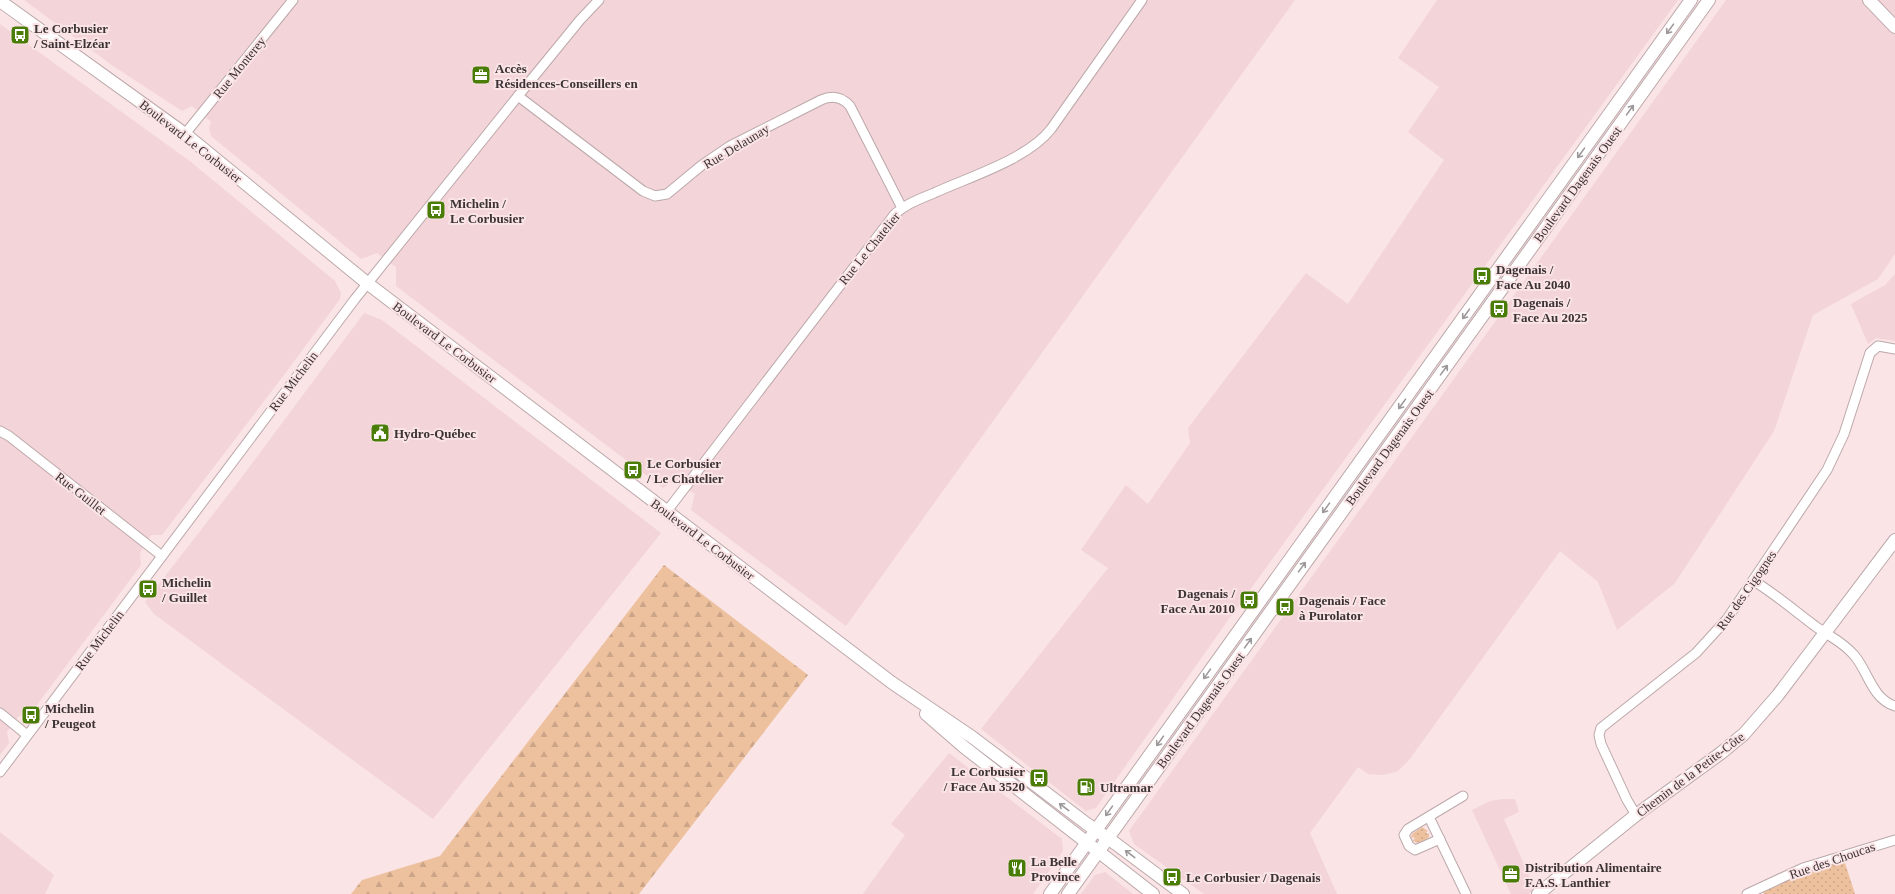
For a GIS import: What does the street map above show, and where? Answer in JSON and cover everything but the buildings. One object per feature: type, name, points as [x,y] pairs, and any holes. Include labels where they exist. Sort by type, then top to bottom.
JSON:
[{"type":"street","name":"Rue Monterey","points":[[185,134],[293,0]]},
{"type":"street","name":"Rue Michelin","points":[[0,772],[367,283],[580,20],[599,0]]},
{"type":"street","name":"Rue Le Chatelier","points":[[667,512],[888,223],[902,208],[1019,156],[1037,144],[1051,129],[1142,0]]},
{"type":"street","name":"Boulevard Dagenais Ouest","points":[[1050,894],[1691,0]]},
{"type":"street","name":"Boulevard Dagenais Ouest","points":[[1068,894],[1710,0]]},
{"type":"street","points":[[1869,0],[1895,27]]},
{"type":"street","name":"Boulevard Le Corbusier","points":[[0,1],[185,134],[367,283],[891,682],[972,737],[1095,831],[1183,894]]},
{"type":"street","name":"Rue Delaunay","points":[[518,96],[643,191],[658,196],[670,192],[709,160],[738,142],[821,100],[831,97],[837,98],[843,100],[850,106],[902,208]]},
{"type":"street","name":"Rue des Cigognes","points":[[1636,815],[1601,744],[1599,735],[1601,728],[1702,648],[1723,625],[1815,489],[1834,456],[1844,434],[1870,352],[1878,346],[1895,349]]},
{"type":"street","name":"Rue Guillet","points":[[0,431],[162,556]]},
{"type":"street","name":"Chemin de la Petite-Côte","points":[[1538,894],[1636,815],[1721,753],[1744,734],[1778,695],[1895,540]]},
{"type":"street","points":[[1754,581],[1836,638],[1861,663],[1877,693],[1887,703],[1895,706]]},
{"type":"street","name":"Boulevard Le Corbusier","points":[[891,682],[964,747],[1153,894]]},
{"type":"street","points":[[0,713],[27,735]]},
{"type":"street","points":[[1440,839],[1417,850],[1413,849],[1408,844],[1404,835],[1406,831],[1463,796]]},
{"type":"street","points":[[1429,817],[1466,894]]},
{"type":"street","name":"Rue des Choucas","points":[[1747,894],[1803,868],[1895,840]]},
{"type":"shaded area","points":[[24,0],[1295,0],[846,626],[691,510],[695,494],[673,481],[663,488],[396,286],[396,267],[377,253],[361,259],[211,136],[209,128],[211,122],[192,106],[182,111],[113,66]]},
{"type":"shaded area","points":[[1437,0],[1678,0],[1226,623],[1096,808],[1086,811],[981,729],[1108,568],[1081,550],[1126,485],[1148,504],[1190,443],[1188,428],[1306,273],[1348,304],[1444,160],[1408,132],[1439,87],[1398,58]]},
{"type":"shaded area","points":[[1726,0],[1895,0],[1895,254],[1878,279],[1813,315],[1774,431],[1675,583],[1617,630],[1598,582],[1560,551],[1409,760],[1398,771],[1383,775],[1368,774],[1358,767],[1310,833],[1337,894],[1204,894],[1134,844],[1129,831]]},
{"type":"shaded area","points":[[0,24],[191,162],[335,281],[341,293],[340,299],[287,371],[162,535],[151,535],[140,553],[141,565],[31,713],[19,716],[7,732],[9,743],[0,755]]},
{"type":"shaded area","points":[[1895,274],[1895,341],[1876,338],[1868,344],[1851,304],[1885,285]]},
{"type":"shaded area","points":[[364,313],[382,320],[661,533],[433,819],[154,614],[145,602],[242,477]]},
{"type":"shaded area","points":[[949,753],[1062,839],[1063,851],[1033,894],[863,894],[905,835],[891,824]]},
{"type":"shaded area","points":[[1515,799],[1519,812],[1504,819],[1535,889],[1528,894],[1511,894],[1472,810],[1490,801]]},
{"type":"shaded area","points":[[0,832],[54,875],[45,894],[0,894]]},
{"type":"shaded area","points":[[1105,872],[1133,894],[1081,894],[1095,875]]},
{"type":"green space","points":[[664,565],[808,675],[639,894],[351,894],[362,880],[440,856]]},
{"type":"green space","points":[[1422,827],[1428,831],[1426,832],[1427,834],[1429,833],[1429,837],[1421,842],[1414,842],[1412,840],[1415,839],[1414,837],[1411,838],[1412,834]]},
{"type":"green space","points":[[1844,860],[1855,894],[1764,894],[1763,892],[1805,872]]},
{"type":"place","name":"Le Corbusier / Saint-Elzéar","points":[[20,35]]},
{"type":"place","name":"Accès Résidences-Conseillers en","points":[[481,75]]},
{"type":"place","name":"Michelin / Le Corbusier","points":[[436,210]]},
{"type":"place","name":"Dagenais / Face Au 2040","points":[[1482,276]]},
{"type":"place","name":"Dagenais / Face Au 2025","points":[[1499,309]]},
{"type":"place","name":"Hydro-Québec","points":[[380,433]]},
{"type":"place","name":"Le Corbusier / Le Chatelier","points":[[633,470]]},
{"type":"place","name":"Michelin / Guillet","points":[[148,589]]},
{"type":"place","name":"Dagenais / Face Au 2010","points":[[1249,600]]},
{"type":"place","name":"Dagenais / Face à Purolator","points":[[1285,607]]},
{"type":"place","name":"Michelin / Peugeot","points":[[31,715]]},
{"type":"place","name":"Le Corbusier / Face Au 3520","points":[[1039,778]]},
{"type":"place","name":"Ultramar","points":[[1086,787]]},
{"type":"place","name":"La Belle Province","points":[[1017,868]]},
{"type":"place","name":"Distribution Alimentaire F.A.S. Lanthier","points":[[1511,874]]},
{"type":"place","name":"Le Corbusier / Dagenais","points":[[1172,877]]}]
